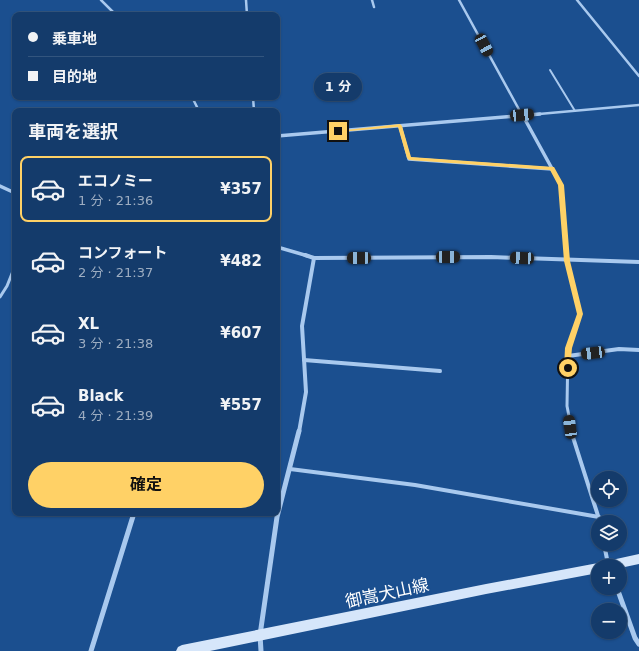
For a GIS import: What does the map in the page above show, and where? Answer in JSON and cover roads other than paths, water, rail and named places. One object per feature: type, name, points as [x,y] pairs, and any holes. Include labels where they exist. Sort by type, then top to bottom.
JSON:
[{"type":"main road","points":[[627,562],[639,559]]},
{"type":"main road","name":"御嵩犬山線","points":[[182,651],[591,569]]},
{"type":"street","points":[[101,0],[113,12]]},
{"type":"street","points":[[246,0],[247,12]]},
{"type":"street","points":[[372,0],[374,8]]},
{"type":"street","points":[[459,0],[561,185],[567,261]]},
{"type":"street","points":[[577,0],[639,76]]},
{"type":"street","points":[[280,136],[639,105]]},
{"type":"street","points":[[400,126],[409,158],[552,169]]},
{"type":"street","points":[[0,186],[12,192]]},
{"type":"street","points":[[280,248],[314,258],[491,257],[567,261],[639,262]]},
{"type":"street","points":[[280,504],[297,443],[306,392],[302,326],[314,258]]},
{"type":"street","points":[[568,356],[619,349],[639,350]]},
{"type":"street","points":[[304,360],[440,371]]},
{"type":"street","points":[[91,651],[133,516]]},
{"type":"street","points":[[261,651],[260,635],[276,516]]},
{"type":"street","points":[[620,595],[635,638],[639,644]]},
{"type":"lane","points":[[550,70],[575,111]]},
{"type":"lane","points":[[567,261],[580,314],[568,348],[567,406],[570,427],[597,515]]},
{"type":"lane","points":[[0,297],[7,286],[12,274]]},
{"type":"lane","points":[[290,470],[415,485],[591,518]]}]
